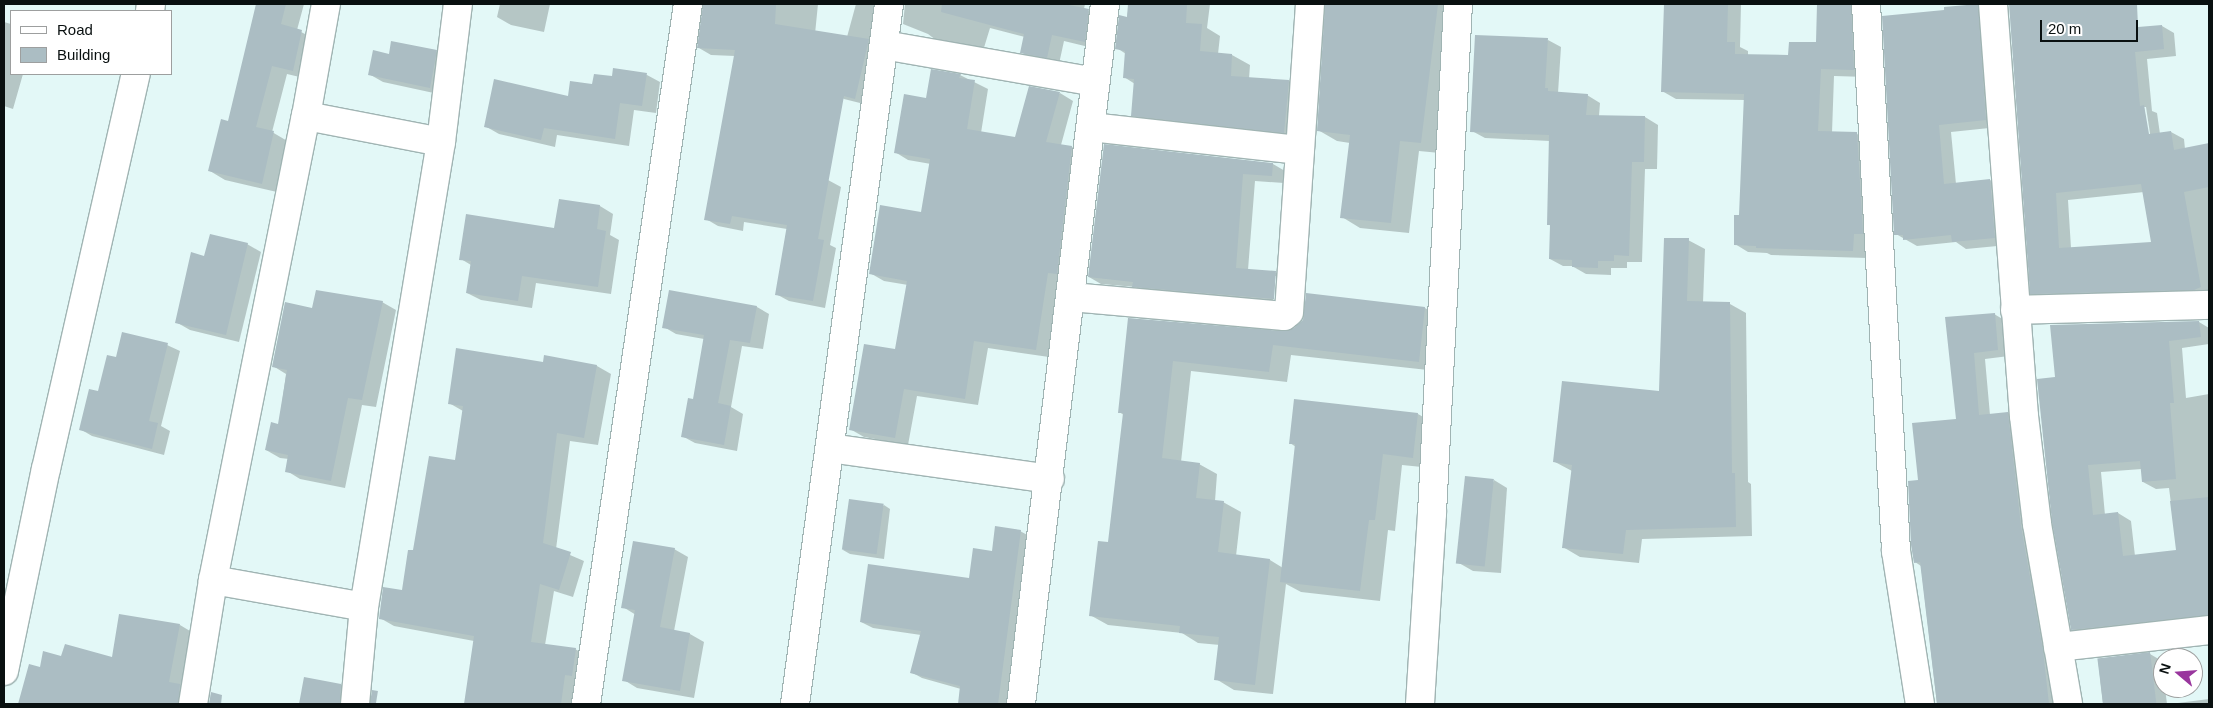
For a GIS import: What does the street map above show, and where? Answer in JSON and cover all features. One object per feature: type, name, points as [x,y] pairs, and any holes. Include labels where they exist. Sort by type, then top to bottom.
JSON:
[{"type":"street","points":[[193,704],[213,580],[306,116],[326,4]]},
{"type":"street","points":[[355,704],[364,608],[441,142],[458,4]]},
{"type":"street","points":[[586,704],[688,4]]},
{"type":"street","points":[[795,704],[889,4]]},
{"type":"street","points":[[1021,704],[1050,479],[1105,4]]},
{"type":"street","points":[[1071,297],[1284,316],[1289,312],[1291,307],[1310,4]]},
{"type":"street","points":[[1420,704],[1432,514],[1458,4]]},
{"type":"street","points":[[1866,4],[1896,551],[1920,704]]},
{"type":"street","points":[[1993,4],[2024,416],[2037,524],[2068,704]]},
{"type":"street","points":[[884,45],[1095,82]]},
{"type":"street","points":[[4,671],[46,469],[136,75]]},
{"type":"street","points":[[306,116],[441,142]]},
{"type":"street","points":[[1091,127],[1300,150]]},
{"type":"street","points":[[2015,310],[2209,305]]},
{"type":"street","points":[[830,448],[1050,479]]},
{"type":"street","points":[[213,580],[364,608]]},
{"type":"street","points":[[2058,647],[2209,630]]},
{"type":"building","points":[[256,4],[286,4],[281,24],[302,30],[293,71],[272,66],[256,127],[274,131],[262,184],[208,171],[221,119],[228,121]]},
{"type":"building","points":[[703,4],[776,4],[775,24],[869,39],[855,99],[844,96],[818,239],[824,240],[813,301],[775,295],[787,225],[732,216],[730,224],[704,220],[735,50],[697,48]]},
{"type":"building","points":[[942,4],[1064,4],[1089,9],[1085,42],[1052,35],[1047,58],[1020,53],[1024,34],[941,12]]},
{"type":"building","points":[[1128,4],[1187,4],[1186,23],[1202,24],[1200,51],[1232,54],[1231,76],[1289,80],[1284,133],[1131,116],[1134,79],[1123,78],[1125,51],[1115,49],[1119,15],[1127,17]]},
{"type":"building","points":[[1325,4],[1438,4],[1421,143],[1400,141],[1391,223],[1340,218],[1350,135],[1317,131]]},
{"type":"building","points":[[1664,4],[1728,4],[1727,42],[1735,42],[1735,54],[1788,55],[1789,42],[1816,42],[1817,4],[1851,4],[1854,70],[1821,69],[1818,131],[1857,132],[1863,234],[1854,234],[1853,251],[1756,248],[1756,246],[1734,245],[1734,215],[1739,215],[1744,94],[1661,92]]},
{"type":"building","points":[[1978,4],[1986,120],[1939,125],[1944,184],[1990,179],[1995,238],[1952,242],[1951,235],[1903,240],[1903,235],[1894,235],[1882,16],[1944,10],[1944,7]]},
{"type":"building","points":[[2009,4],[2137,4],[2138,27],[2162,25],[2164,49],[2135,52],[2140,106],[2144,105],[2149,134],[2171,131],[2174,150],[2209,143],[2209,187],[2184,192],[2201,287],[2194,290],[2030,294]],"holes":[[[2141,184],[2151,242],[2059,248],[2056,193]]]},
{"type":"building","points":[[1475,35],[1548,38],[1545,88],[1548,88],[1548,91],[1588,94],[1586,115],[1645,116],[1644,162],[1632,162],[1629,256],[1614,255],[1614,261],[1598,261],[1598,268],[1572,267],[1572,260],[1549,259],[1550,225],[1547,225],[1549,135],[1470,132]]},
{"type":"building","points":[[391,41],[437,50],[430,88],[368,75],[373,50],[389,54]]},
{"type":"building","points":[[613,68],[647,73],[642,106],[620,103],[615,139],[544,128],[541,140],[484,127],[494,79],[568,96],[570,81],[592,84],[594,74],[612,76]]},
{"type":"building","points":[[931,69],[961,74],[959,78],[975,80],[967,129],[1015,137],[1029,86],[1060,92],[1046,142],[1072,146],[1057,274],[1048,273],[1036,350],[974,341],[965,399],[904,389],[895,438],[849,430],[864,344],[895,349],[907,281],[869,274],[880,205],[921,212],[930,159],[894,153],[904,94],[926,98]]},
{"type":"building","points":[[1104,144],[1273,163],[1272,176],[1243,174],[1236,268],[1276,271],[1274,299],[1132,287],[1133,282],[1088,277]]},
{"type":"building","points":[[559,199],[600,205],[597,229],[606,231],[598,287],[522,276],[518,301],[466,293],[471,261],[459,260],[466,214],[554,228]]},
{"type":"building","points":[[210,234],[248,243],[226,335],[175,323],[191,252],[204,256]]},
{"type":"building","points":[[1664,238],[1689,238],[1687,301],[1730,302],[1732,473],[1735,473],[1736,527],[1626,530],[1623,554],[1562,548],[1572,465],[1553,462],[1562,381],[1659,391]]},
{"type":"building","points":[[316,290],[383,301],[362,400],[348,398],[331,481],[285,472],[288,455],[265,450],[271,422],[278,424],[287,370],[272,367],[285,302],[312,308]]},
{"type":"building","points":[[669,290],[757,306],[750,343],[730,340],[718,403],[731,406],[724,445],[681,437],[688,398],[693,399],[704,335],[662,328]]},
{"type":"building","points":[[1306,293],[1425,307],[1419,362],[1273,345],[1269,372],[1173,361],[1162,458],[1200,463],[1196,498],[1224,501],[1218,552],[1270,559],[1255,685],[1214,680],[1219,637],[1179,633],[1180,626],[1089,616],[1098,541],[1108,542],[1123,413],[1118,413],[1128,318],[1283,331],[1294,328],[1303,320]]},
{"type":"building","points":[[1995,313],[1998,350],[1974,353],[1979,415],[2008,412],[2021,526],[2043,650],[2049,704],[1937,704],[1920,562],[1914,563],[1911,545],[1908,481],[1918,480],[1912,423],[1956,419],[1945,317]]},
{"type":"building","points":[[2199,321],[2201,337],[2169,341],[2174,403],[2170,403],[2176,479],[2142,482],[2140,461],[2088,465],[2093,515],[2118,512],[2123,556],[2176,550],[2170,501],[2209,497],[2209,615],[2071,630],[2052,522],[2037,379],[2055,377],[2050,325]]},
{"type":"building","points":[[122,332],[168,343],[149,421],[158,423],[152,449],[79,430],[89,389],[98,391],[107,355],[116,357]]},
{"type":"building","points":[[456,348],[543,362],[544,355],[597,365],[584,438],[557,433],[543,543],[571,552],[559,590],[540,584],[531,642],[576,648],[572,676],[565,675],[561,704],[464,704],[474,636],[379,619],[383,587],[402,590],[408,550],[413,550],[429,456],[455,460],[463,406],[448,404]]},
{"type":"building","points":[[1294,399],[1418,413],[1413,458],[1383,454],[1375,520],[1369,520],[1360,591],[1280,582],[1295,444],[1289,444]]},
{"type":"building","points":[[1465,476],[1494,479],[1485,567],[1456,564]]},
{"type":"building","points":[[849,499],[884,504],[877,554],[842,550]]},
{"type":"building","points":[[995,526],[1021,530],[998,704],[958,704],[960,686],[910,673],[921,631],[860,622],[868,564],[969,578],[973,548],[992,551]]},
{"type":"building","points":[[633,541],[675,548],[660,627],[690,633],[680,691],[622,681],[635,610],[621,608]]},
{"type":"building","points":[[119,614],[180,624],[169,682],[180,684],[178,704],[18,704],[29,664],[40,667],[43,651],[61,656],[65,644],[112,657]]},
{"type":"building","points":[[2150,652],[2153,698],[2156,698],[2156,704],[2153,704],[2103,704],[2097,658]]},
{"type":"building","points":[[304,677],[341,684],[340,704],[299,704]]},
{"type":"building","points":[[372,690],[378,691],[376,704],[370,704]]},
{"type":"building","points":[[211,692],[222,695],[221,704],[209,704]]}]
